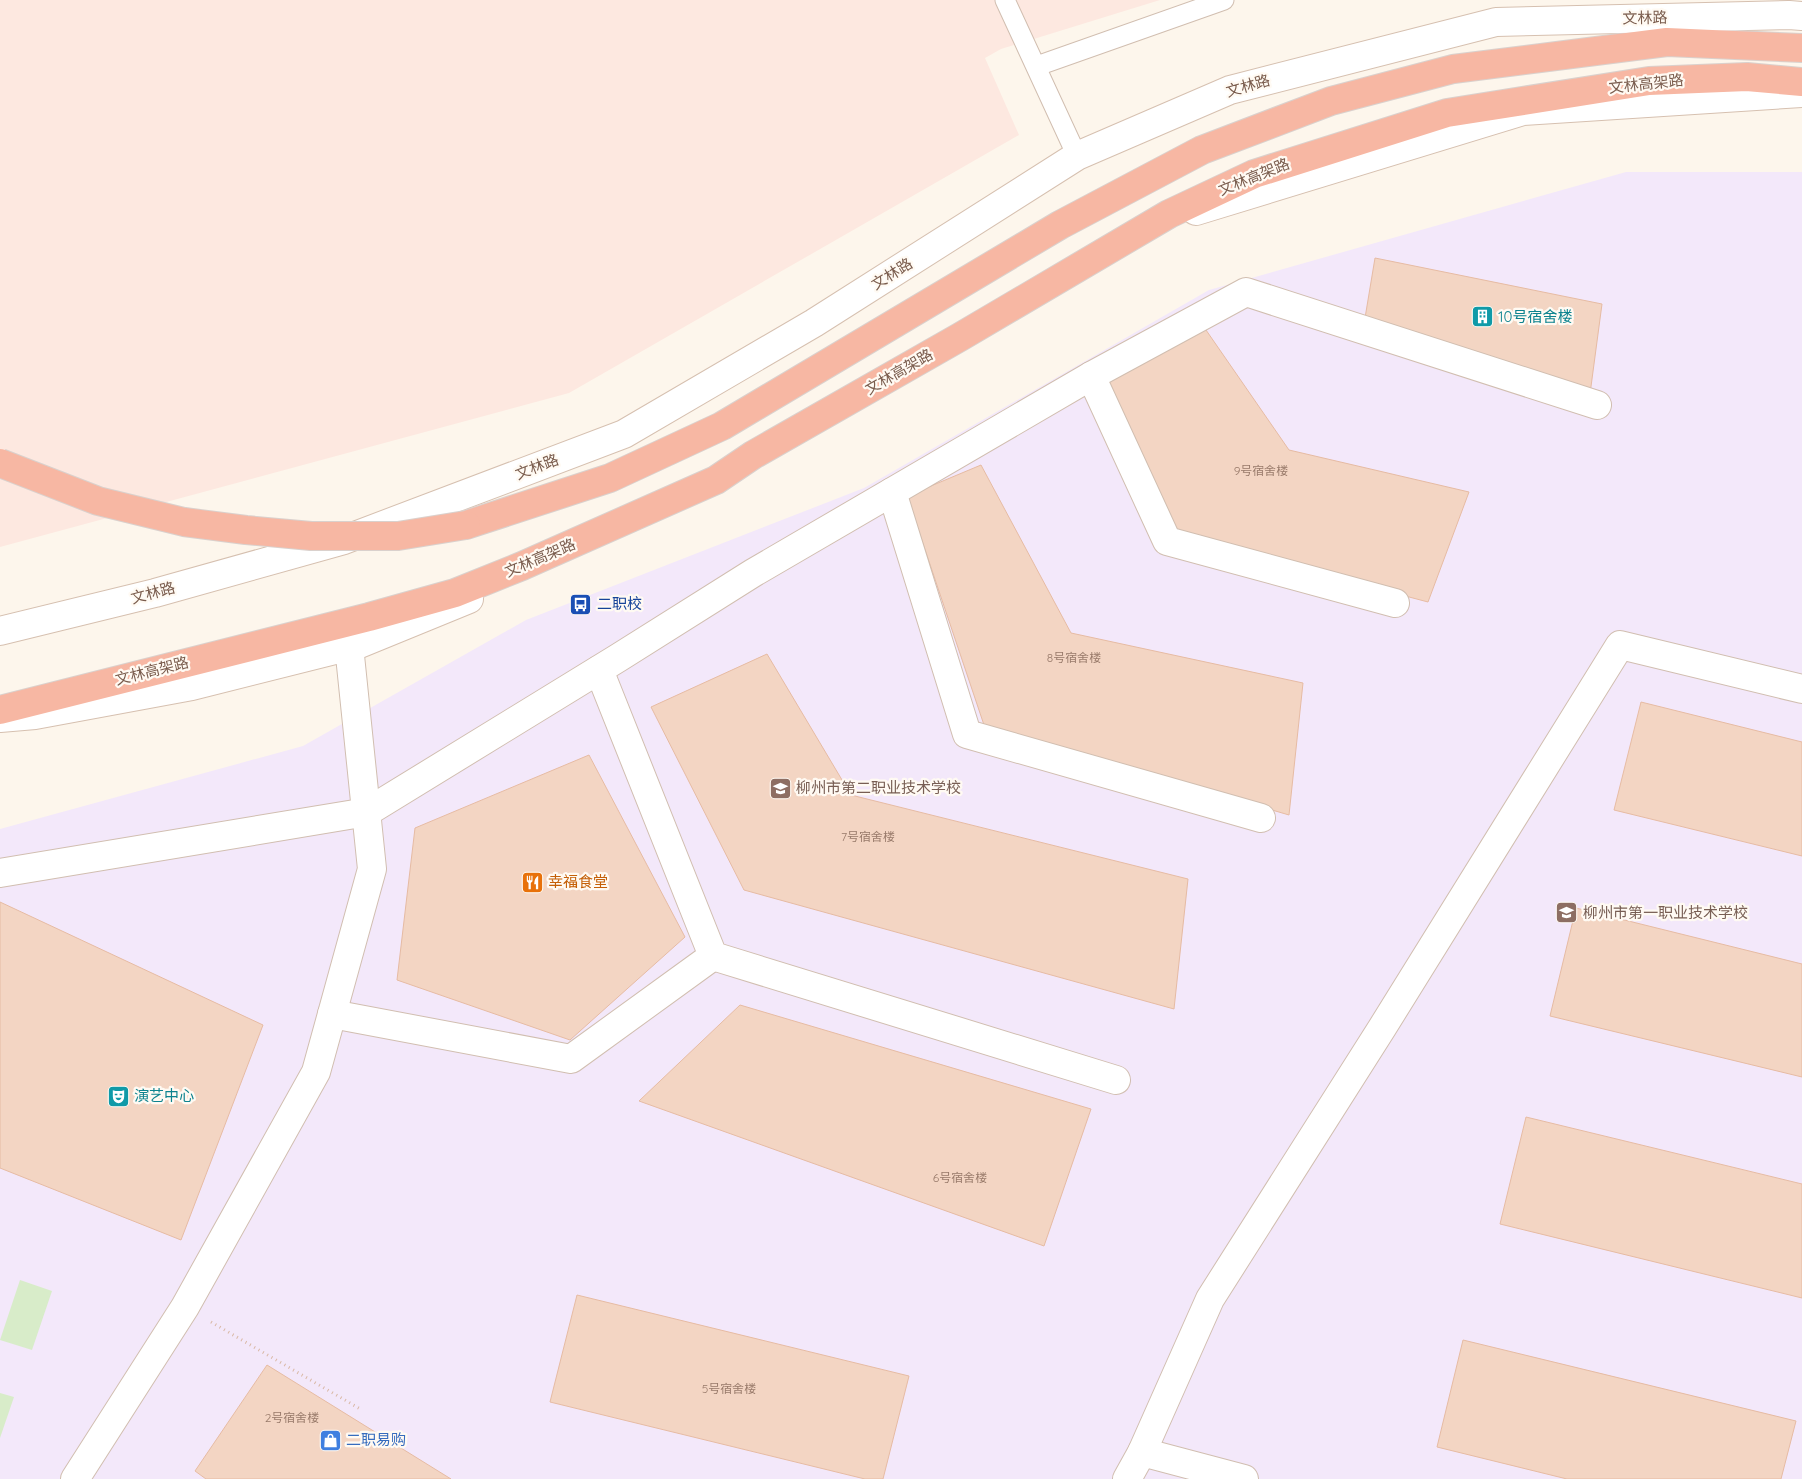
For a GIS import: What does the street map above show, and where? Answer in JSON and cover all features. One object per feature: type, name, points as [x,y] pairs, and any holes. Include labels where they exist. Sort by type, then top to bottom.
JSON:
[{"type":"highway","points":[[0,463],[98,500],[184,522],[220,527],[311,536],[398,536],[466,525],[610,478],[722,426],[1060,225],[1202,150],[1331,101],[1453,69],[1667,42],[1802,48]]},
{"type":"highway","name":"文林高架路","points":[[0,710],[369,617],[455,593],[522,566],[716,480],[753,455],[960,337],[1169,214],[1254,174],[1447,112],[1649,81],[1747,77],[1802,82]]},
{"type":"street","name":"文林路","points":[[0,631],[155,593],[344,540],[624,434],[814,323],[1077,156],[1230,90],[1496,22],[1789,14],[1802,16]]},
{"type":"street","points":[[0,718],[36,715],[192,686],[349,646],[611,541],[751,469],[1195,211],[1523,111],[1802,93]]},
{"type":"street","points":[[0,873],[367,812],[753,573],[1091,376],[1246,292],[1597,406]]},
{"type":"street","points":[[1091,376],[1167,541],[1395,603]]},
{"type":"street","points":[[892,492],[967,734],[1261,818]]},
{"type":"street","points":[[0,618],[46,620]]},
{"type":"street","points":[[1127,1479],[1142,1452],[1210,1299],[1620,645],[1802,689]]},
{"type":"street","points":[[75,1479],[185,1307],[316,1072],[372,869],[349,646]]},
{"type":"street","points":[[599,670],[713,956]]},
{"type":"street","points":[[332,1014],[571,1059],[713,956]]},
{"type":"street","points":[[713,956],[1116,1080]]},
{"type":"street","points":[[1142,1452],[1244,1479]]},
{"type":"lane","points":[[1005,0],[1077,156]]},
{"type":"lane","points":[[1036,66],[1224,0]]},
{"type":"path","points":[[185,1307],[362,1410]]},
{"type":"shaded area","points":[[0,0],[1160,0],[1001,49],[985,58],[1019,135],[569,393],[0,547]]},
{"type":"shaded area","name":"柳州市第二职业技术学校","points":[[1626,172],[1802,172],[1802,1479],[0,1479],[0,829],[303,746],[526,620],[864,488],[1209,290]]},
{"type":"green space","points":[[20,1280],[52,1291],[32,1350],[0,1340]]},
{"type":"green space","points":[[0,1393],[14,1397],[0,1438]]},
{"type":"building","name":"10号宿舍楼","points":[[1375,258],[1602,304],[1590,394],[1363,330]]},
{"type":"building","points":[[1197,317],[1289,450],[1469,492],[1428,602],[1179,536],[1095,384]]},
{"type":"building","points":[[981,465],[1071,633],[1303,683],[1289,815],[984,725],[907,496]]},
{"type":"building","points":[[767,654],[851,795],[1188,879],[1174,1009],[744,890],[651,707]]},
{"type":"building","points":[[1641,702],[1802,742],[1802,856],[1614,810]]},
{"type":"building","name":"幸福食堂","points":[[589,755],[685,937],[570,1040],[397,980],[415,828]]},
{"type":"building","name":"演艺中心","points":[[0,902],[263,1025],[181,1240],[0,1168]]},
{"type":"building","points":[[1576,908],[1802,964],[1802,1077],[1550,1016]]},
{"type":"building","points":[[740,1005],[1091,1109],[1044,1246],[639,1101]]},
{"type":"building","points":[[1526,1117],[1802,1184],[1802,1298],[1500,1224]]},
{"type":"building","points":[[577,1295],[909,1376],[883,1479],[865,1479],[550,1402]]},
{"type":"building","points":[[1463,1340],[1796,1421],[1781,1479],[1567,1479],[1437,1447]]},
{"type":"building","points":[[267,1365],[451,1479],[206,1479],[195,1471]]},
{"type":"place","name":"10号宿舍楼","points":[[1482,317]]},
{"type":"place","name":"二职校","points":[[581,604]]},
{"type":"place","name":"柳州市第二职业技术学校","points":[[780,788]]},
{"type":"place","name":"幸福食堂","points":[[532,882]]},
{"type":"place","name":"柳州市第一职业技术学校","points":[[1567,913]]},
{"type":"place","name":"演艺中心","points":[[118,1096]]},
{"type":"place","name":"二职易购","points":[[330,1440]]}]
